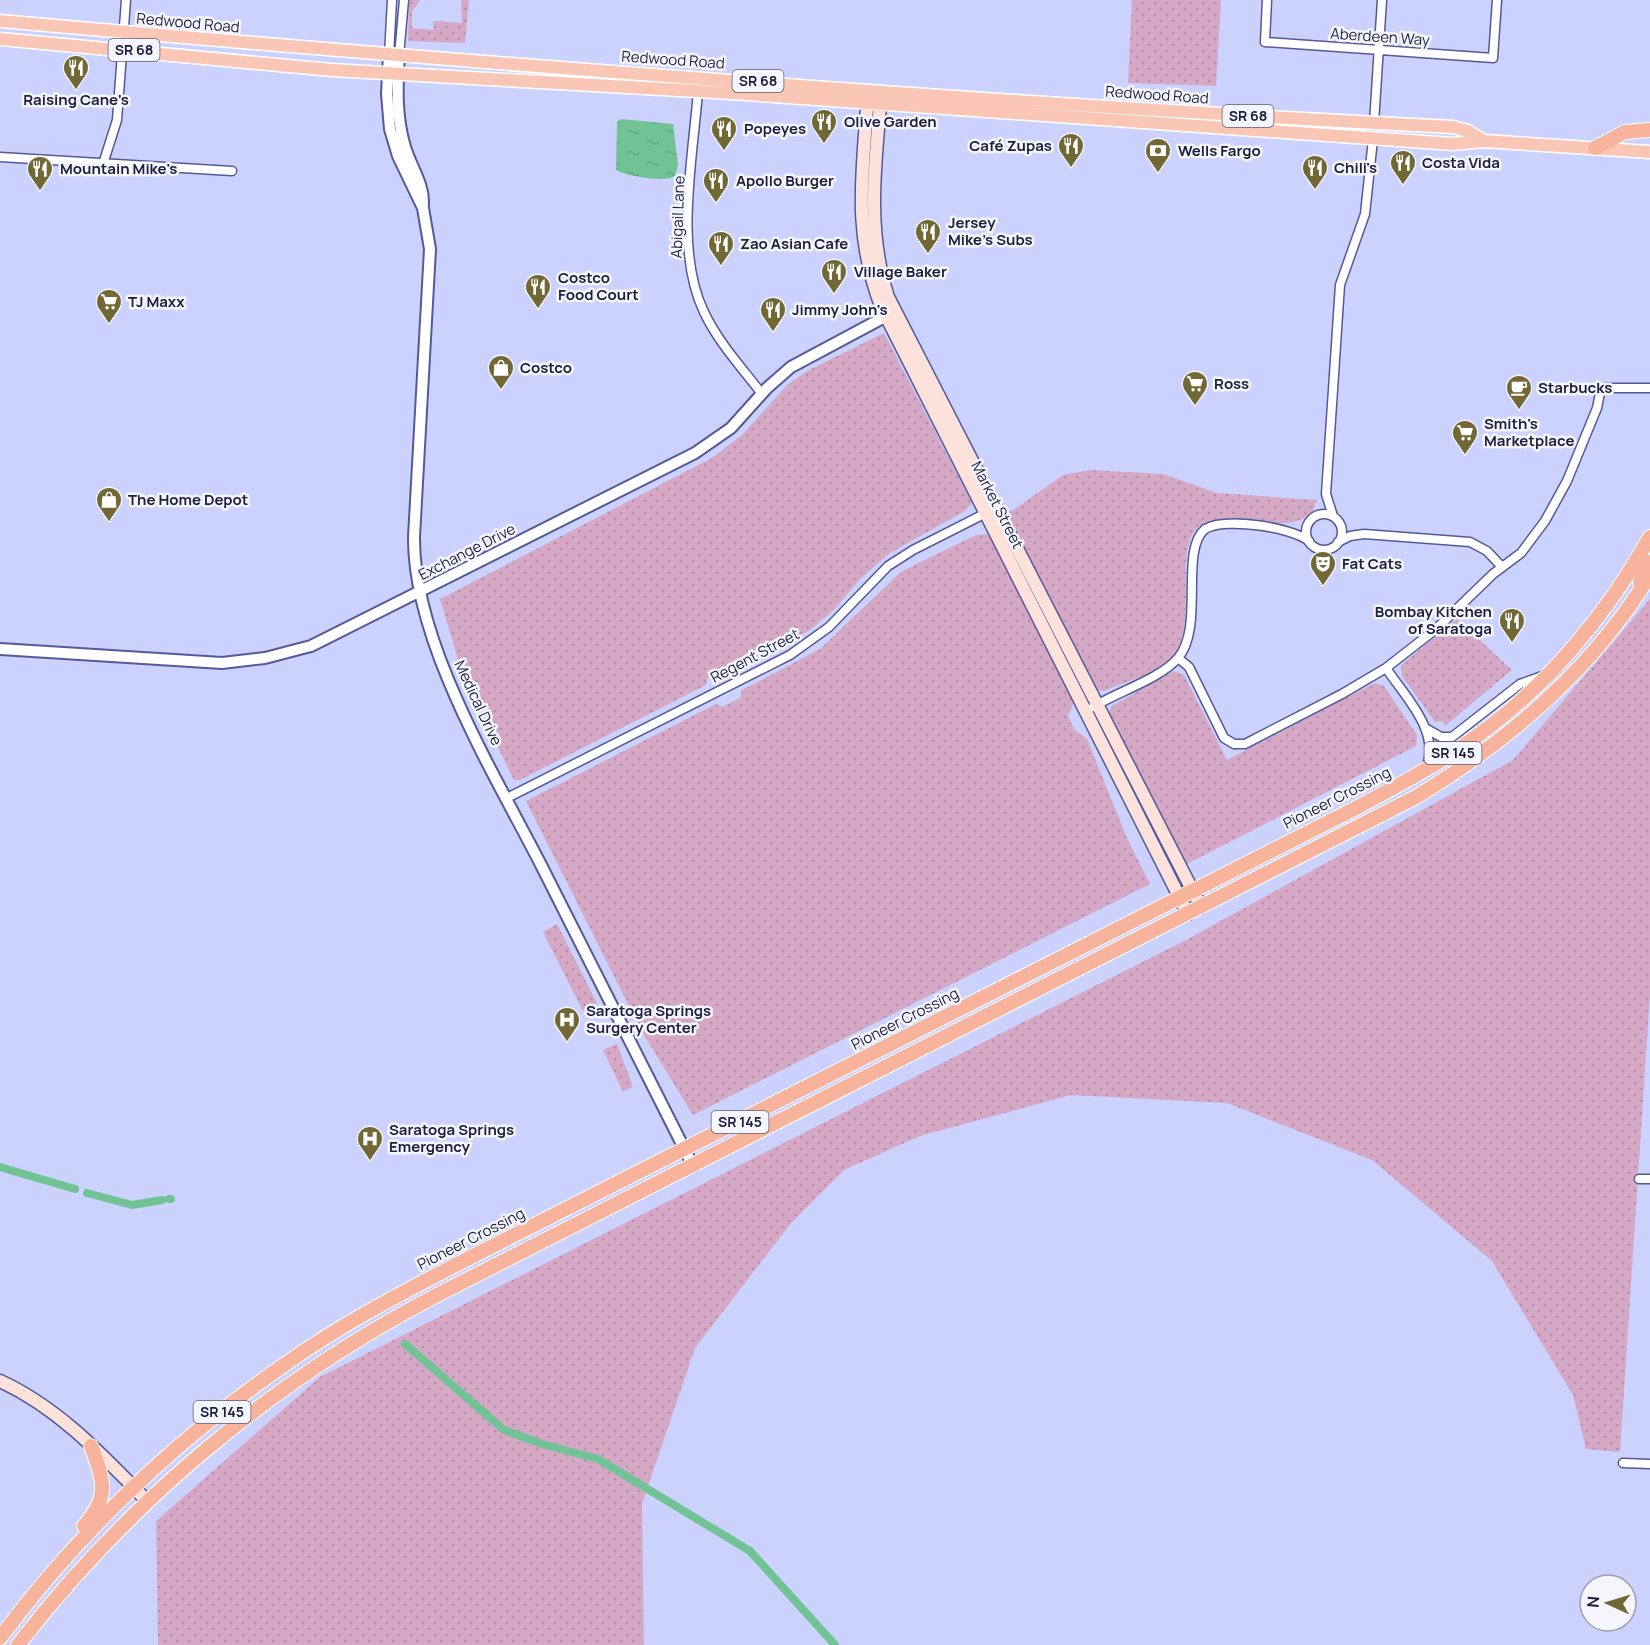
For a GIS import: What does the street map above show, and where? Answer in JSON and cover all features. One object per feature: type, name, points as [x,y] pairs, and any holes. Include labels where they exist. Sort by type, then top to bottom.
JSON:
[{"type":"highway","points":[[1595,148],[1625,132],[1650,130]]},
{"type":"highway","name":"Pioneer Crossing","points":[[134,1488],[236,1401],[284,1365],[340,1329],[439,1274],[1426,770],[1493,724],[1546,674],[1603,609],[1650,537]]},
{"type":"highway","points":[[1626,611],[1650,562]]},
{"type":"highway","name":"SR 145","points":[[18,1645],[76,1574],[148,1502],[242,1419],[356,1340],[426,1300],[1390,811],[1470,763],[1552,696],[1592,654],[1626,611],[1650,575]]},
{"type":"highway","points":[[56,1569],[63,1552],[94,1515],[102,1498],[102,1474],[91,1446]]},
{"type":"highway","name":"SR 145","points":[[0,1638],[56,1569],[134,1488]]},
{"type":"main road","name":"Redwood Road","points":[[0,21],[394,55],[875,90],[1460,128],[1484,141]]},
{"type":"main road","name":"Redwood Road","points":[[0,39],[392,73],[698,91],[1373,139],[1453,144],[1484,141],[1650,152]]},
{"type":"main road","name":"Market Street","points":[[875,90],[861,226],[867,266],[1186,894],[1188,914]]},
{"type":"main road","name":"Market Street","points":[[1186,894],[1201,907]]},
{"type":"main road","points":[[0,1381],[42,1404],[91,1446],[148,1502]]},
{"type":"street","points":[[103,164],[117,120],[126,0]]},
{"type":"street","points":[[392,0],[394,55]]},
{"type":"street","points":[[394,55],[404,0]]},
{"type":"street","name":"Aberdeen Way","points":[[1267,0],[1265,42],[1493,58],[1497,0]]},
{"type":"street","points":[[1374,123],[1382,0]]},
{"type":"street","name":"Medical Drive","points":[[394,55],[392,73],[402,134],[422,190],[431,262],[414,537],[415,563],[422,592],[454,692],[693,1166]]},
{"type":"street","name":"Abigail Lane","points":[[698,91],[688,231],[692,278],[709,322],[762,394]]},
{"type":"street","points":[[1338,542],[1342,531],[1326,494],[1340,285],[1367,204],[1373,139]]},
{"type":"street","points":[[0,157],[232,171]]},
{"type":"street","name":"Exchange Drive","points":[[0,649],[201,662],[251,661],[296,651],[327,640],[695,453],[731,428],[762,394],[799,361],[890,314]]},
{"type":"street","points":[[1178,658],[1189,667],[1224,738],[1238,745],[1245,744],[1342,694],[1386,668],[1436,629],[1502,567],[1527,547],[1557,501],[1591,423],[1601,388],[1650,389]]},
{"type":"street","points":[[1309,541],[1306,530],[1326,494]]},
{"type":"street","name":"Regent Street","points":[[507,798],[790,655],[829,627],[888,566],[913,550],[990,511]]},
{"type":"street","points":[[1285,529],[1324,514],[1364,534]]},
{"type":"street","points":[[1091,708],[1167,667],[1178,658],[1189,634],[1195,545],[1201,532],[1219,524],[1285,529],[1309,541],[1315,547],[1323,549],[1332,548],[1350,536],[1364,534],[1470,543],[1487,551],[1502,567]]},
{"type":"street","points":[[1386,668],[1427,729],[1431,752],[1426,770]]},
{"type":"street","points":[[1427,729],[1441,737],[1452,737],[1520,684],[1546,674]]},
{"type":"street","points":[[1639,1179],[1650,1179]]},
{"type":"street","points":[[1623,1463],[1650,1464]]},
{"type":"shaded area","points":[[409,0],[420,0],[412,12],[412,28],[433,30],[434,21],[462,23],[461,0],[469,0],[465,43],[408,41]]},
{"type":"shaded area","points":[[1132,0],[1221,0],[1216,86],[1128,83]]},
{"type":"shaded area","points":[[884,333],[972,503],[965,511],[890,553],[859,580],[834,610],[810,630],[734,672],[725,669],[707,678],[706,685],[520,780],[514,780],[463,676],[440,599],[712,458],[743,434],[788,384],[807,371]]},
{"type":"shaded area","points":[[1091,470],[1163,474],[1217,493],[1317,500],[1312,513],[1299,520],[1267,523],[1220,520],[1207,522],[1197,528],[1190,539],[1187,554],[1184,630],[1179,646],[1170,659],[1147,674],[1104,691],[1094,690],[1005,517],[1008,509],[1012,511],[1063,475]]},
{"type":"shaded area","points":[[988,534],[1074,702],[1068,716],[1074,729],[1087,739],[1127,838],[1150,884],[693,1115],[642,1032],[526,801],[716,704],[722,707],[740,698],[742,690],[820,649],[902,571],[976,535]]},
{"type":"shaded area","points":[[1650,599],[1650,994],[1620,1452],[1586,1449],[1573,1395],[1492,1261],[1372,1160],[1227,1103],[1071,1095],[920,1136],[844,1170],[791,1223],[695,1348],[642,1504],[644,1645],[158,1645],[156,1521],[320,1377],[1186,940],[1513,760]]},
{"type":"shaded area","points":[[1457,619],[1512,670],[1445,726],[1443,721],[1435,722],[1402,676],[1401,665]]},
{"type":"shaded area","points":[[1173,671],[1184,675],[1227,760],[1375,683],[1384,686],[1417,735],[1416,746],[1187,864],[1107,715],[1112,706]]},
{"type":"shaded area","points":[[557,924],[597,1003],[583,1011],[543,932]]},
{"type":"shaded area","points":[[617,1044],[633,1087],[623,1092],[603,1050]]},
{"type":"water","points":[[621,119],[673,124],[678,165],[675,176],[663,179],[646,178],[616,170],[617,122]]},
{"type":"waterway","points":[[0,1167],[75,1189]]},
{"type":"waterway","points":[[87,1193],[132,1205],[162,1200]]},
{"type":"waterway","points":[[405,1344],[504,1430],[542,1444],[598,1459],[750,1551],[835,1645]]},
{"type":"place","name":"Raising Cane's","points":[[76,91]]},
{"type":"place","name":"Olive Garden","points":[[824,145]]},
{"type":"place","name":"Popeyes","points":[[724,152]]},
{"type":"place","name":"Café Zupas","points":[[1071,169]]},
{"type":"place","name":"Wells Fargo","points":[[1158,174]]},
{"type":"place","name":"Costa Vida","points":[[1403,186]]},
{"type":"place","name":"Chili's","points":[[1315,191]]},
{"type":"place","name":"Mountain Mike's","points":[[40,192]]},
{"type":"place","name":"Apollo Burger","points":[[716,204]]},
{"type":"place","name":"Jersey Mike's Subs","points":[[928,255]]},
{"type":"place","name":"Zao Asian Cafe","points":[[721,267]]},
{"type":"place","name":"Village Baker","points":[[834,295]]},
{"type":"place","name":"Costco Food Court","points":[[538,310]]},
{"type":"place","name":"TJ Maxx","points":[[109,325]]},
{"type":"place","name":"Jimmy John's","points":[[773,333]]},
{"type":"place","name":"Costco","points":[[501,391]]},
{"type":"place","name":"Ross","points":[[1195,407]]},
{"type":"place","name":"Starbucks","points":[[1519,411]]},
{"type":"place","name":"Smith's Marketplace","points":[[1465,456]]},
{"type":"place","name":"The Home Depot","points":[[109,523]]},
{"type":"place","name":"Fat Cats","points":[[1323,587]]},
{"type":"place","name":"Bombay Kitchen of Saratoga","points":[[1512,644]]},
{"type":"place","name":"Saratoga Springs Surgery Center","points":[[567,1043]]},
{"type":"place","name":"Saratoga Springs Emergency","points":[[370,1162]]}]
